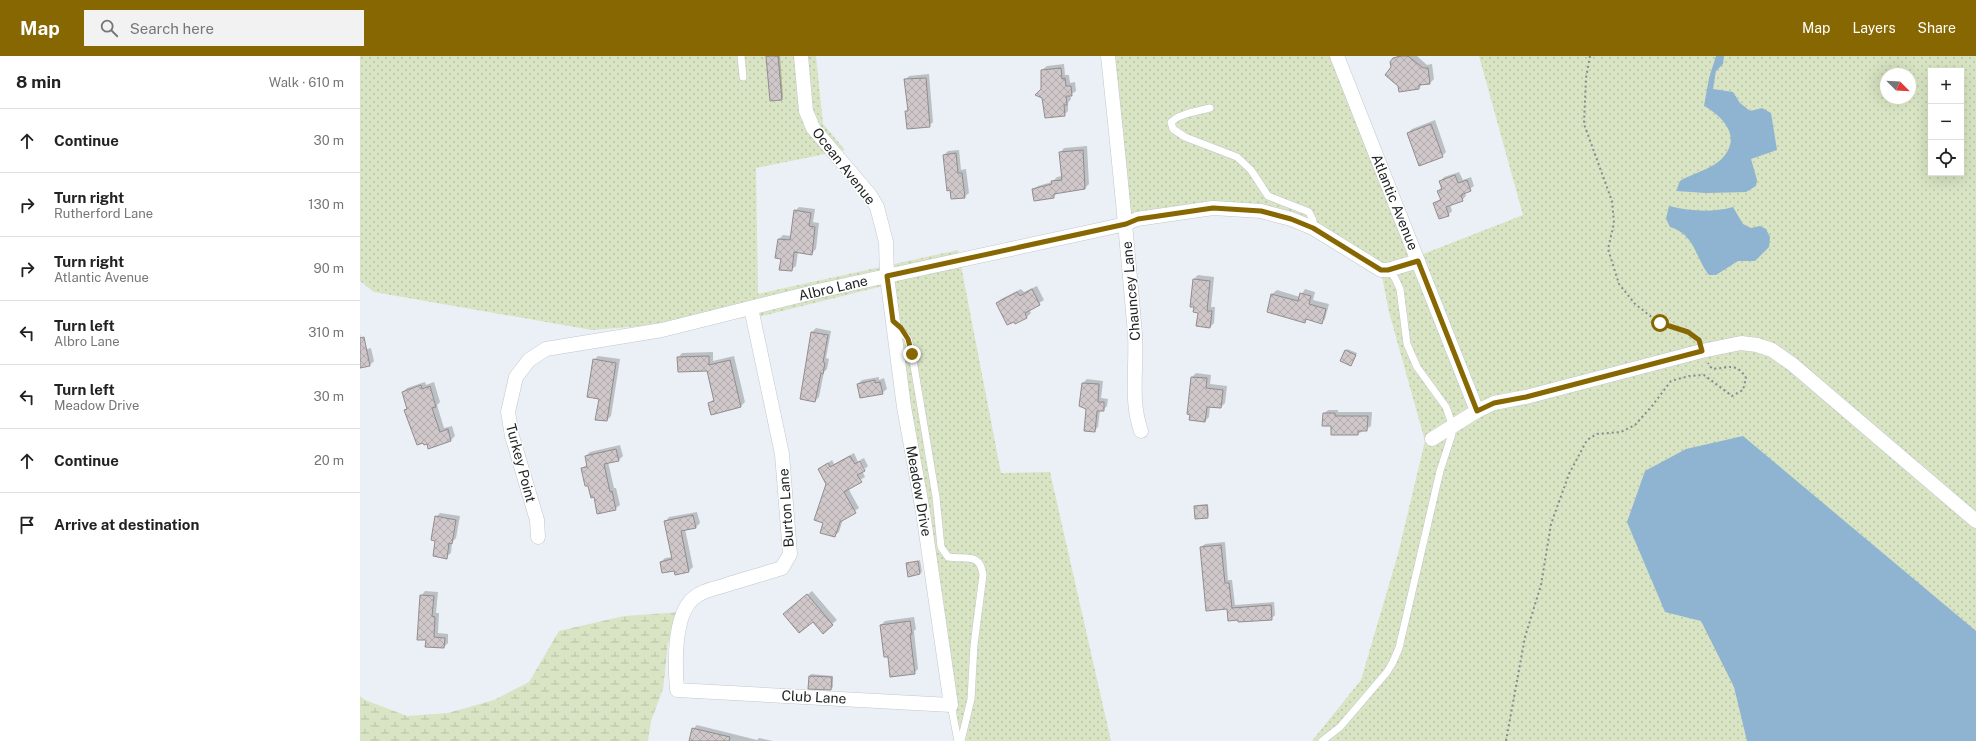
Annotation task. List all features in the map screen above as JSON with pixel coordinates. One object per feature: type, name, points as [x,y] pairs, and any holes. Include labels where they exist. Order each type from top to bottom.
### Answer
[{"type":"street","name":"Ocean Avenue","points":[[801,56],[806,110],[813,128],[857,180],[877,207],[886,242],[887,276]]},
{"type":"street","name":"Chauncey Lane","points":[[1108,56],[1126,224],[1136,348],[1136,411],[1141,431]]},
{"type":"street","name":"Atlantic Avenue","points":[[1337,56],[1477,411]]},
{"type":"street","name":"Albro Lane","points":[[636,334],[662,330],[818,291],[1126,224],[1138,219],[1213,208],[1261,211],[1291,219],[1313,228],[1378,269],[1388,270]]},
{"type":"street","points":[[1388,270],[1418,261]]},
{"type":"street","name":"Meadow Drive","points":[[887,276],[904,407],[923,512],[951,705]]},
{"type":"street","name":"Burton Lane","points":[[677,690],[675,672],[677,642],[683,613],[694,598],[709,589],[782,568],[790,554],[782,454],[751,308]]},
{"type":"street","name":"Turkey Point","points":[[538,538],[537,520],[512,436],[508,412],[516,377],[529,360],[546,349],[636,334]]},
{"type":"street","points":[[1432,439],[1477,411],[1494,403],[1526,397],[1702,351],[1741,344],[1764,347],[1772,350],[1792,364],[1976,521]]},
{"type":"street","name":"Club Lane","points":[[677,690],[951,705]]},
{"type":"lane","points":[[741,56],[743,77]]},
{"type":"lane","points":[[1210,108],[1178,117],[1171,122],[1173,129],[1185,137],[1241,159],[1251,170],[1268,196],[1309,212],[1313,220],[1313,228]]},
{"type":"lane","points":[[1322,741],[1340,727],[1393,662],[1399,648],[1440,471],[1450,443],[1451,427],[1446,407],[1417,367],[1407,344],[1400,289],[1395,278],[1388,270]]},
{"type":"lane","points":[[893,321],[901,328],[908,339],[912,354],[936,497],[941,547],[948,557],[973,559],[982,565],[983,575],[974,645],[971,699],[959,741]]},
{"type":"lane","points":[[951,705],[959,741]]},
{"type":"path","points":[[1506,741],[1525,637],[1541,585],[1551,524],[1568,474],[1587,440],[1597,434],[1621,432],[1635,425],[1671,381],[1690,376],[1704,375],[1732,396],[1743,390],[1746,378],[1741,370],[1735,367],[1712,369],[1702,351],[1699,340],[1688,332],[1660,323],[1635,304],[1618,284],[1608,249],[1614,223],[1612,201],[1584,124],[1586,78],[1590,56]]},
{"type":"green space","points":[[360,56],[816,56],[823,124],[845,150],[756,168],[758,294],[958,250],[1001,473],[1050,472],[1111,741],[956,741],[957,712],[891,284],[762,316],[592,330],[374,292],[360,281]]},
{"type":"green space","points":[[1111,56],[1333,56],[1413,258],[1523,215],[1479,56],[1976,56],[1976,741],[1312,741],[1361,680],[1398,554],[1425,441],[1389,312],[1382,276],[1264,206],[1128,219]]},
{"type":"green space","points":[[682,612],[668,643],[663,689],[651,721],[648,741],[360,741],[360,696],[365,700],[407,716],[448,713],[494,700],[529,682],[559,631],[624,616]]},
{"type":"water","points":[[1716,56],[1724,56],[1723,64],[1716,71],[1713,89],[1733,92],[1740,103],[1750,111],[1762,108],[1771,113],[1777,150],[1751,159],[1757,180],[1756,186],[1746,192],[1706,193],[1676,191],[1680,181],[1721,160],[1729,148],[1731,140],[1727,126],[1717,115],[1704,106],[1709,78]]},
{"type":"water","points":[[1669,206],[1701,211],[1733,207],[1743,224],[1751,228],[1760,226],[1766,229],[1770,237],[1769,247],[1755,261],[1738,261],[1716,275],[1709,275],[1690,241],[1685,235],[1670,227],[1666,219]]},
{"type":"water","points":[[1743,436],[1976,631],[1976,741],[1747,741],[1734,687],[1701,621],[1665,612],[1627,522],[1645,471],[1686,449]]},
{"type":"building","points":[[766,56],[778,56],[782,100],[770,101]]},
{"type":"building","points":[[1408,56],[1423,68],[1428,68],[1430,84],[1419,85],[1419,89],[1399,92],[1398,86],[1385,75],[1391,67],[1390,62],[1393,58]]},
{"type":"building","points":[[1061,68],[1062,79],[1065,78],[1066,86],[1071,86],[1072,96],[1066,96],[1067,105],[1064,105],[1065,116],[1045,118],[1042,98],[1035,95],[1041,89],[1041,70]]},
{"type":"building","points":[[926,78],[930,127],[907,129],[905,111],[908,111],[904,79]]},
{"type":"building","points":[[1431,124],[1443,157],[1419,166],[1407,133]]},
{"type":"building","points":[[1083,150],[1085,189],[1054,194],[1054,198],[1034,201],[1032,189],[1052,184],[1051,181],[1062,180],[1059,152]]},
{"type":"building","points":[[956,153],[958,173],[962,173],[965,198],[951,199],[950,190],[947,191],[943,155]]},
{"type":"building","points":[[1455,175],[1458,183],[1467,180],[1471,191],[1461,195],[1463,201],[1446,207],[1449,216],[1439,219],[1433,203],[1441,200],[1437,191],[1442,189],[1439,181]]},
{"type":"building","points":[[794,210],[811,213],[809,226],[815,227],[812,255],[794,252],[792,271],[779,270],[781,259],[775,258],[778,239],[790,240]]},
{"type":"building","points":[[1193,279],[1210,281],[1207,311],[1212,311],[1210,328],[1196,326],[1198,313],[1193,312],[1194,307],[1190,307]]},
{"type":"building","points":[[1032,289],[1040,305],[1025,313],[1027,318],[1015,324],[1014,322],[1007,325],[996,303],[1017,292],[1020,296]]},
{"type":"building","points":[[1300,293],[1311,296],[1309,304],[1326,309],[1322,324],[1306,319],[1305,323],[1267,312],[1271,294],[1298,301]]},
{"type":"building","points":[[811,332],[828,335],[823,362],[825,363],[823,374],[821,373],[815,402],[800,399]]},
{"type":"building","points":[[364,337],[370,366],[360,368],[360,338]]},
{"type":"building","points":[[1345,350],[1356,355],[1351,366],[1340,361]]},
{"type":"building","points":[[709,356],[709,365],[730,360],[741,407],[711,415],[708,403],[714,401],[707,371],[678,372],[677,357]]},
{"type":"building","points":[[593,359],[616,363],[607,421],[595,420],[599,399],[587,397]]},
{"type":"building","points":[[1191,377],[1207,378],[1206,388],[1223,390],[1221,408],[1207,407],[1205,422],[1189,420],[1190,415],[1187,414]]},
{"type":"building","points":[[875,380],[875,383],[880,382],[883,394],[860,398],[857,384]]},
{"type":"building","points":[[1082,383],[1099,384],[1098,402],[1104,402],[1104,411],[1097,411],[1095,432],[1084,431],[1086,409],[1079,406]]},
{"type":"building","points":[[421,385],[422,389],[430,386],[436,407],[432,408],[440,432],[448,429],[451,441],[428,449],[427,444],[424,445],[423,443],[417,445],[404,410],[407,409],[402,392]]},
{"type":"building","points":[[1323,413],[1335,413],[1335,416],[1368,416],[1367,431],[1358,431],[1358,435],[1331,435],[1331,426],[1322,426]]},
{"type":"building","points":[[616,449],[619,461],[604,464],[610,492],[612,491],[616,510],[597,514],[594,497],[591,498],[588,486],[585,486],[581,468],[587,467],[585,456]]},
{"type":"building","points":[[850,456],[855,464],[860,461],[865,471],[857,475],[862,482],[844,492],[856,513],[840,522],[835,537],[820,533],[823,523],[814,520],[826,484],[818,469],[828,463],[830,467]]},
{"type":"building","points":[[1207,505],[1208,518],[1195,519],[1194,506]]},
{"type":"building","points":[[693,515],[696,528],[681,531],[689,572],[675,575],[674,571],[662,573],[660,562],[672,559],[664,521]]},
{"type":"building","points":[[435,516],[456,520],[452,544],[449,543],[447,559],[433,556],[435,541],[431,540]]},
{"type":"building","points":[[1221,545],[1225,583],[1229,583],[1232,608],[1271,605],[1272,620],[1238,622],[1238,620],[1228,621],[1227,609],[1206,611],[1200,547]]},
{"type":"building","points":[[918,561],[920,574],[908,577],[906,563]]},
{"type":"building","points":[[807,594],[833,625],[823,634],[813,622],[799,633],[783,614]]},
{"type":"building","points":[[420,595],[434,596],[432,616],[435,617],[434,637],[445,638],[444,648],[425,647],[426,640],[417,640]]},
{"type":"building","points":[[910,621],[912,634],[910,634],[915,674],[890,677],[888,657],[884,657],[880,625]]},
{"type":"building","points":[[809,676],[832,677],[831,690],[808,689]]},
{"type":"building","points":[[692,728],[730,737],[729,741],[689,741]]},
{"type":"route","points":[[912,354],[908,339],[901,328],[893,321],[887,276],[1126,224],[1138,219],[1213,208],[1261,211],[1291,219],[1313,228],[1381,270],[1388,270],[1418,261],[1477,411],[1494,403],[1526,397],[1702,351],[1699,340],[1688,332],[1660,323]]}]
